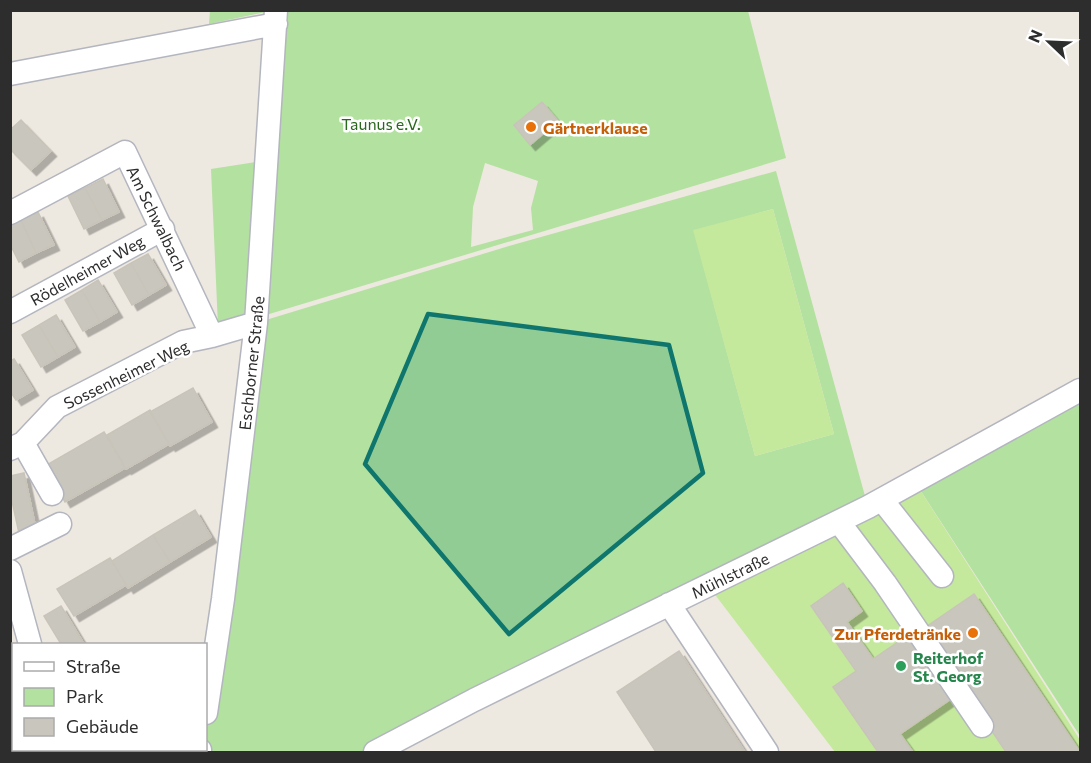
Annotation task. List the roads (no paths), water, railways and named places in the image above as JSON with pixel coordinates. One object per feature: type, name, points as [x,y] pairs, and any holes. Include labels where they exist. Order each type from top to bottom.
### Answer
[{"type":"street","points":[[10,74],[276,17]]},
{"type":"street","name":"Eschborner Straße","points":[[207,706],[231,541],[256,323],[276,17]]},
{"type":"street","name":"Am Schwalbach","points":[[10,213],[125,152],[212,336]]},
{"type":"street","name":"Rödelheimer Weg","points":[[10,312],[163,229]]},
{"type":"street","name":"Sossenheimer Weg","points":[[17,446],[57,407],[183,342],[256,323]]},
{"type":"street","name":"Mühlstraße","points":[[375,753],[474,700],[882,500],[1080,390]]},
{"type":"street","points":[[17,446],[52,494]]},
{"type":"street","points":[[882,500],[942,576]]},
{"type":"street","points":[[839,522],[885,583],[982,726]]},
{"type":"street","points":[[10,549],[60,524]]},
{"type":"street","points":[[10,571],[29,643]]},
{"type":"street","points":[[669,604],[767,753]]},
{"type":"place","name":"Gärtnerklause","points":[[531,127]]},
{"type":"place","name":"Zur Pferdetränke","points":[[973,633]]},
{"type":"place","name":"Reiterhof St. Georg","points":[[901,666]]},
{"type":"park label","name":"Taunus e.V.","points":[[381,123]]}]
